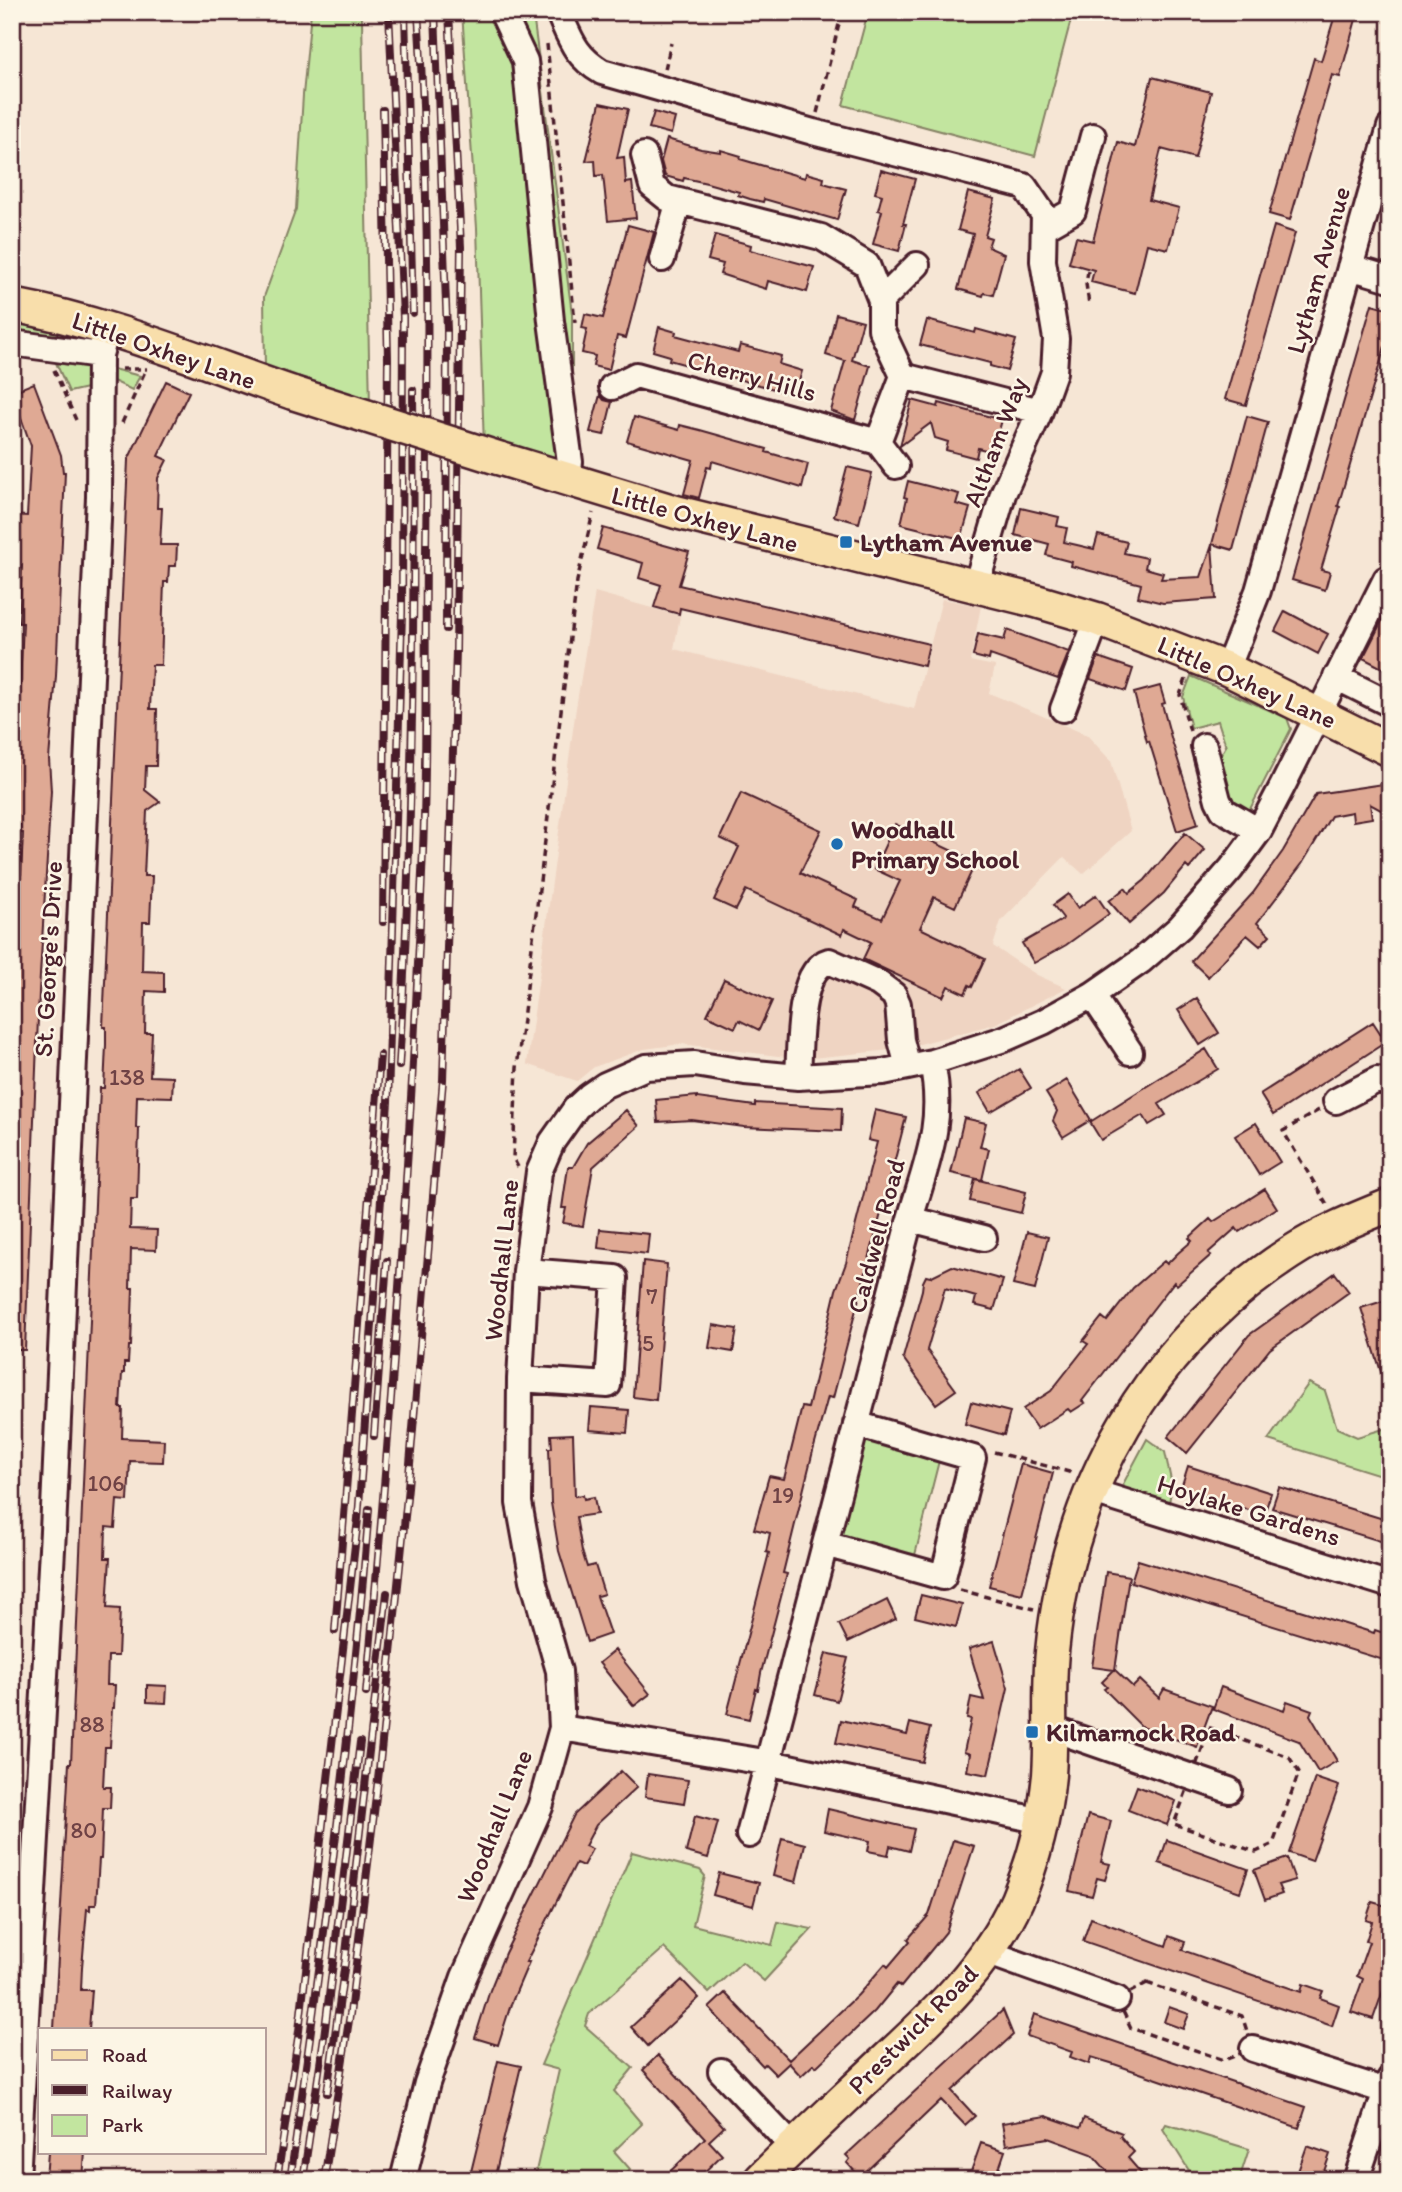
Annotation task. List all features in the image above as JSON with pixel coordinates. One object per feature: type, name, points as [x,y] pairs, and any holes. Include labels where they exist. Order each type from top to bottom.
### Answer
[{"type":"main road","name":"Little Oxhey Lane","points":[[12,305],[64,315],[104,342],[293,393],[599,490],[754,533],[1036,601],[1097,619],[1227,669],[1390,750]]},
{"type":"main road","name":"Prestwick Road","points":[[760,2180],[933,2016],[961,1986],[986,1952],[1016,1901],[1031,1862],[1042,1821],[1049,1775],[1052,1656],[1056,1615],[1065,1569],[1090,1491],[1123,1424],[1167,1362],[1190,1336],[1247,1284],[1290,1253],[1339,1225],[1390,1205]]},
{"type":"street","points":[[502,12],[525,61],[551,321],[570,462],[567,480]]},
{"type":"street","points":[[561,18],[576,51],[602,72],[813,132],[1024,186],[1042,217],[1073,211],[1093,136]]},
{"type":"street","name":"Lytham Avenue","points":[[1227,669],[1258,591],[1390,127]]},
{"type":"street","points":[[644,155],[652,186],[673,200],[821,237],[867,265],[881,301],[881,329],[903,376],[877,442],[896,466]]},
{"type":"street","points":[[663,259],[673,200]]},
{"type":"street","name":"Altham Way","points":[[976,586],[1003,494],[1040,411],[1054,372],[1056,339],[1043,261],[1042,217]]},
{"type":"street","points":[[881,301],[917,265]]},
{"type":"street","points":[[1350,267],[1390,279]]},
{"type":"street","name":"Little Oxhey Lane","points":[[12,343],[104,342]]},
{"type":"street","name":"St. George's Drive","points":[[17,2180],[23,1901],[53,1531],[104,342]]},
{"type":"street","name":"Cherry Hills","points":[[612,387],[636,375],[877,442]]},
{"type":"street","points":[[903,376],[1040,411]]},
{"type":"street","name":"Woodhall Lane","points":[[403,2180],[427,2083],[460,1988],[540,1807],[562,1728],[559,1671],[533,1580],[519,1503],[520,1379],[526,1271],[539,1172],[562,1125],[589,1096],[604,1085],[646,1067],[695,1064],[798,1077],[852,1075],[908,1067],[1004,1039],[1043,1022],[1092,995],[1141,961],[1180,927],[1231,869],[1259,831],[1387,579],[1390,581]]},
{"type":"street","points":[[1063,709],[1097,619]]},
{"type":"street","points":[[1336,677],[1390,704]]},
{"type":"street","points":[[1204,746],[1223,810],[1259,831]]},
{"type":"street","points":[[798,1077],[806,989],[817,967],[829,961],[878,983],[894,995],[898,1004],[901,1040],[908,1067]]},
{"type":"street","points":[[1092,995],[1130,1052]]},
{"type":"street","name":"Caldwell Road","points":[[749,1835],[937,1122],[937,1086],[932,1062]]},
{"type":"street","points":[[1336,1101],[1377,1080],[1390,1082]]},
{"type":"street","points":[[910,1219],[984,1238]]},
{"type":"street","points":[[520,1379],[608,1385],[615,1278],[526,1271]]},
{"type":"street","points":[[825,1544],[943,1577],[973,1458],[856,1424]]},
{"type":"street","name":"Hoylake Gardens","points":[[1090,1491],[1390,1585]]},
{"type":"street","points":[[562,1728],[664,1743],[770,1763],[1042,1821]]},
{"type":"street","points":[[1051,1728],[1229,1790]]},
{"type":"street","points":[[986,1952],[1117,1999]]},
{"type":"street","points":[[1253,2049],[1388,2085],[1356,2180]]},
{"type":"street","points":[[722,2071],[793,2147]]},
{"type":"path","points":[[813,132],[842,12]]},
{"type":"path","points":[[1088,271],[1089,304]]},
{"type":"path","points":[[535,1198],[513,1158],[517,1068],[577,581],[599,490]]},
{"type":"path","points":[[1189,670],[1180,695],[1189,730],[1204,746]]},
{"type":"path","points":[[1336,1101],[1283,1131],[1339,1225]]},
{"type":"path","points":[[1380,1235],[1390,1264]]},
{"type":"path","points":[[973,1458],[984,1449],[1069,1472],[1090,1491]]},
{"type":"path","points":[[943,1577],[950,1588],[1056,1615]]},
{"type":"path","points":[[1147,1983],[1242,2016],[1253,2049],[1224,2060],[1131,2028],[1117,1999],[1147,1983]]},
{"type":"shaded area","name":"Woodhall Primary School","points":[[595,592],[680,616],[674,649],[914,709],[942,599],[981,606],[970,661],[995,666],[989,693],[1087,735],[1111,761],[1131,831],[1083,874],[1064,857],[1001,921],[993,946],[1037,975],[1066,988],[995,1024],[901,1049],[802,1059],[682,1044],[644,1049],[594,1067],[577,1081],[527,1064],[576,708]]},
{"type":"green space","points":[[311,12],[358,12],[362,19],[370,406],[265,370],[264,297],[296,209]]},
{"type":"green space","points":[[462,12],[529,12],[534,22],[572,314],[572,459],[484,448],[477,228]]},
{"type":"green space","points":[[868,12],[1073,12],[1035,156],[843,105]]},
{"type":"green space","points":[[12,318],[75,335],[73,339],[12,334]]},
{"type":"green space","points":[[56,363],[86,367],[87,388],[69,392]]},
{"type":"green space","points":[[113,369],[140,376],[132,390],[109,379]]},
{"type":"green space","points":[[1191,676],[1287,718],[1291,729],[1247,815],[1230,808],[1218,760],[1226,746],[1218,721],[1191,728],[1183,697]]},
{"type":"green space","points":[[1309,1383],[1325,1391],[1337,1428],[1357,1437],[1390,1427],[1390,1478],[1268,1440]]},
{"type":"green space","points":[[865,1431],[941,1453],[914,1559],[839,1537]]},
{"type":"green space","points":[[1147,1439],[1165,1452],[1172,1485],[1169,1503],[1125,1490],[1123,1484]]},
{"type":"green space","points":[[632,1852],[700,1870],[705,1876],[693,1925],[772,1945],[778,1922],[812,1929],[764,1981],[742,1962],[709,1993],[664,1948],[589,2014],[585,2026],[633,2068],[614,2091],[642,2124],[614,2151],[630,2169],[621,2180],[534,2180],[559,2070],[541,2065]]},
{"type":"green space","points":[[1166,2124],[1249,2149],[1239,2180],[1195,2180],[1163,2129]]},
{"type":"building","points":[[1336,12],[1358,12],[1340,77],[1332,75],[1290,220],[1269,214],[1314,58],[1321,61]]},
{"type":"building","points":[[1152,77],[1211,92],[1195,158],[1161,149],[1149,200],[1179,208],[1168,249],[1147,244],[1135,293],[1091,282],[1094,270],[1069,263],[1076,237],[1093,241],[1118,142],[1135,147]]},
{"type":"building","points":[[600,103],[628,109],[617,158],[624,157],[626,183],[632,182],[636,218],[608,221],[603,175],[596,176],[595,160],[586,161]]},
{"type":"building","points":[[654,112],[675,118],[671,134],[649,128]]},
{"type":"building","points":[[667,139],[701,149],[721,150],[741,156],[740,159],[805,178],[806,173],[824,178],[823,183],[846,189],[837,220],[764,199],[763,202],[750,199],[738,195],[739,192],[707,183],[665,176],[661,161]]},
{"type":"building","points":[[881,170],[915,179],[899,251],[873,244],[882,211],[878,210],[882,195],[875,193]]},
{"type":"building","points":[[968,192],[995,199],[985,236],[991,238],[988,247],[1004,254],[993,295],[984,293],[983,296],[958,289],[973,234],[958,230]]},
{"type":"building","points":[[628,225],[654,232],[626,338],[617,336],[609,370],[593,366],[595,356],[582,353],[587,329],[582,328],[585,314],[603,318]]},
{"type":"building","points":[[1274,226],[1295,233],[1246,405],[1225,399]]},
{"type":"building","points":[[715,235],[751,245],[750,250],[814,267],[807,292],[768,281],[766,289],[720,274],[723,264],[708,260]]},
{"type":"building","points":[[1372,304],[1390,309],[1390,344],[1386,343],[1321,570],[1330,572],[1325,590],[1292,580]]},
{"type":"building","points":[[836,314],[863,321],[852,360],[870,366],[855,420],[831,411],[845,361],[826,355]]},
{"type":"building","points":[[927,320],[975,333],[976,329],[1016,340],[1007,371],[990,366],[990,363],[920,345]]},
{"type":"building","points":[[659,327],[676,332],[675,335],[738,352],[740,345],[781,356],[779,364],[802,371],[797,388],[790,386],[788,393],[669,360],[670,356],[653,351]]},
{"type":"building","points":[[166,381],[189,392],[158,456],[167,460],[158,478],[157,508],[162,508],[160,545],[177,545],[176,566],[169,566],[168,582],[164,582],[161,665],[152,665],[150,709],[157,709],[156,766],[146,766],[145,790],[160,802],[147,811],[144,876],[152,876],[150,922],[143,922],[142,971],[164,972],[164,992],[146,991],[145,1033],[152,1033],[150,1076],[173,1077],[172,1097],[137,1096],[137,1199],[131,1199],[130,1229],[157,1230],[156,1250],[131,1249],[131,1346],[128,1363],[124,1363],[122,1373],[120,1408],[123,1408],[122,1438],[164,1440],[163,1462],[130,1461],[128,1501],[117,1500],[115,1528],[106,1527],[105,1558],[110,1558],[107,1608],[120,1609],[118,1656],[108,1656],[107,1685],[115,1685],[110,1747],[105,1747],[103,1787],[111,1787],[110,1808],[103,1808],[96,1905],[90,1905],[90,1910],[87,1909],[82,1967],[81,1990],[92,1990],[89,2028],[54,2028],[71,1763],[100,1088],[104,1088],[106,1027],[103,1027],[128,460]]},
{"type":"building","points":[[34,383],[65,472],[56,676],[49,759],[51,791],[39,992],[25,1350],[12,1350],[12,920],[15,874],[21,874],[23,833],[19,833],[20,825],[13,825],[23,623],[19,623],[22,565],[12,565],[12,515],[27,516],[31,446],[12,392]]},
{"type":"building","points":[[600,395],[604,400],[612,402],[604,435],[590,432]]},
{"type":"building","points":[[912,400],[938,407],[939,403],[1002,420],[993,452],[978,448],[976,458],[946,450],[948,442],[935,438],[931,423],[900,446]]},
{"type":"building","points":[[1247,416],[1268,422],[1233,550],[1212,544]]},
{"type":"building","points":[[634,417],[679,430],[680,425],[700,430],[808,464],[802,488],[712,461],[711,468],[707,467],[699,498],[684,494],[693,460],[627,441]]},
{"type":"building","points":[[847,467],[872,473],[859,523],[834,516]]},
{"type":"building","points":[[908,481],[959,494],[956,504],[970,508],[961,539],[901,524]]},
{"type":"building","points":[[1021,508],[1059,517],[1057,526],[1067,528],[1064,542],[1094,549],[1098,535],[1127,542],[1124,553],[1147,558],[1145,568],[1163,573],[1161,579],[1201,577],[1212,545],[1216,599],[1163,603],[1138,597],[1141,584],[1071,566],[1072,562],[1046,555],[1049,544],[1015,535]]},
{"type":"building","points":[[603,528],[689,552],[679,585],[929,644],[924,666],[680,608],[679,614],[654,607],[661,585],[639,578],[643,563],[597,549]]},
{"type":"building","points":[[1390,605],[1390,672],[1363,658]]},
{"type":"building","points":[[1285,611],[1328,634],[1318,654],[1275,631]]},
{"type":"building","points":[[1007,630],[1069,652],[1058,679],[990,655],[989,660],[973,656],[978,634],[1004,640]]},
{"type":"building","points":[[1098,657],[1133,669],[1126,691],[1090,679]]},
{"type":"building","points":[[1160,686],[1172,741],[1198,824],[1177,831],[1149,741],[1147,742],[1134,693]]},
{"type":"building","points":[[1390,783],[1390,815],[1370,804],[1372,818],[1353,821],[1352,812],[1331,816],[1302,864],[1257,923],[1270,935],[1260,946],[1247,935],[1208,977],[1191,961],[1253,893],[1283,851],[1316,794]]},
{"type":"building","points":[[741,793],[821,830],[800,873],[858,900],[855,907],[882,919],[900,881],[874,869],[895,824],[976,862],[955,907],[934,897],[920,928],[985,959],[972,987],[969,985],[965,994],[948,986],[943,997],[863,959],[871,942],[844,929],[842,935],[746,890],[736,910],[714,900],[739,847],[720,838]]},
{"type":"building","points":[[1185,833],[1205,850],[1189,869],[1186,866],[1164,893],[1129,924],[1109,901],[1125,888],[1129,893],[1145,880]]},
{"type":"building","points":[[1068,894],[1078,908],[1096,895],[1109,914],[1066,945],[1034,963],[1022,943],[1062,920],[1053,905]]},
{"type":"building","points":[[724,979],[772,1001],[759,1030],[739,1020],[735,1028],[707,1015]]},
{"type":"building","points":[[1197,998],[1219,1033],[1200,1045],[1178,1010]]},
{"type":"building","points":[[1373,1022],[1386,1042],[1273,1115],[1260,1094]]},
{"type":"building","points":[[1206,1049],[1218,1069],[1159,1104],[1166,1115],[1149,1125],[1143,1115],[1101,1140],[1090,1122]]},
{"type":"building","points":[[1019,1069],[1031,1088],[990,1112],[979,1093]]},
{"type":"building","points":[[1067,1080],[1091,1120],[1063,1137],[1053,1121],[1057,1111],[1046,1093]]},
{"type":"building","points":[[697,1096],[755,1106],[755,1103],[842,1108],[841,1131],[744,1127],[692,1120],[658,1122],[656,1100]]},
{"type":"building","points":[[626,1110],[639,1126],[593,1167],[583,1226],[563,1223],[566,1208],[562,1208],[568,1167],[573,1167],[587,1143]]},
{"type":"building","points":[[875,1110],[906,1117],[833,1398],[828,1397],[813,1451],[783,1573],[787,1574],[749,1719],[727,1714],[769,1553],[766,1552],[770,1533],[754,1529],[769,1476],[784,1479],[802,1407],[808,1408],[836,1290],[846,1263],[877,1142],[868,1140]]},
{"type":"building","points":[[964,1118],[986,1123],[980,1147],[989,1149],[982,1180],[951,1173]]},
{"type":"building","points":[[1256,1123],[1280,1162],[1259,1175],[1235,1136]]},
{"type":"building","points":[[975,1179],[1026,1192],[1021,1213],[970,1201]]},
{"type":"building","points":[[1265,1189],[1277,1208],[1239,1232],[1236,1228],[1177,1285],[1174,1282],[1082,1401],[1085,1403],[1071,1412],[1068,1409],[1037,1429],[1023,1409],[1051,1391],[1088,1344],[1083,1341],[1102,1317],[1107,1321],[1133,1288],[1164,1261],[1167,1264],[1192,1241],[1189,1238],[1210,1219],[1213,1222]]},
{"type":"building","points":[[600,1229],[649,1234],[647,1254],[598,1248]]},
{"type":"building","points":[[1027,1232],[1048,1237],[1035,1290],[1013,1285]]},
{"type":"building","points":[[643,1261],[667,1264],[656,1400],[633,1397]]},
{"type":"building","points":[[952,1266],[1003,1280],[994,1310],[974,1305],[976,1297],[945,1288],[927,1350],[956,1390],[936,1404],[903,1358],[926,1276],[930,1277]]},
{"type":"building","points":[[1335,1273],[1349,1292],[1270,1349],[1187,1453],[1168,1437],[1249,1335]]},
{"type":"building","points":[[1383,1301],[1390,1321],[1390,1390],[1387,1391],[1361,1308]]},
{"type":"building","points":[[713,1325],[737,1329],[733,1352],[709,1348]]},
{"type":"building","points":[[971,1402],[1010,1412],[1004,1435],[965,1424]]},
{"type":"building","points":[[591,1407],[629,1410],[627,1433],[589,1430]]},
{"type":"building","points":[[573,1434],[575,1496],[583,1495],[584,1499],[594,1497],[597,1514],[576,1517],[582,1551],[587,1567],[595,1565],[604,1594],[597,1596],[610,1634],[587,1642],[559,1551],[551,1503],[551,1435]]},
{"type":"building","points":[[1021,1464],[1053,1473],[1022,1594],[989,1586]]},
{"type":"building","points":[[1188,1466],[1271,1493],[1264,1515],[1181,1488]]},
{"type":"building","points":[[1279,1487],[1390,1521],[1390,1544],[1272,1508]]},
{"type":"building","points":[[1138,1560],[1374,1633],[1375,1630],[1390,1635],[1390,1662],[1131,1582]]},
{"type":"building","points":[[1106,1572],[1129,1576],[1115,1670],[1133,1687],[1140,1680],[1159,1698],[1164,1689],[1212,1706],[1197,1747],[1142,1727],[1104,1689],[1107,1687],[1102,1682],[1114,1670],[1092,1667]]},
{"type":"building","points":[[921,1595],[962,1605],[956,1627],[915,1617]]},
{"type":"building","points":[[887,1600],[896,1619],[848,1642],[839,1624]]},
{"type":"building","points":[[994,1641],[1008,1688],[988,1775],[967,1771],[970,1754],[964,1752],[971,1719],[967,1718],[971,1697],[984,1700],[969,1649]]},
{"type":"building","points":[[615,1650],[650,1694],[634,1706],[599,1663]]},
{"type":"building","points":[[826,1653],[848,1658],[837,1701],[815,1695]]},
{"type":"building","points":[[147,1685],[167,1686],[166,1703],[147,1702]]},
{"type":"building","points":[[1221,1687],[1284,1710],[1287,1701],[1312,1710],[1310,1715],[1337,1761],[1318,1772],[1299,1741],[1213,1709]]},
{"type":"building","points":[[841,1720],[907,1735],[910,1723],[930,1728],[922,1762],[836,1743]]},
{"type":"building","points":[[621,1771],[637,1787],[596,1825],[585,1846],[592,1849],[583,1866],[576,1863],[526,1962],[529,1962],[511,2004],[498,2045],[475,2038],[505,1953],[574,1815]]},
{"type":"building","points":[[648,1774],[688,1780],[684,1803],[645,1797]]},
{"type":"building","points":[[1315,1778],[1339,1786],[1312,1861],[1289,1853]]},
{"type":"building","points":[[1137,1786],[1176,1801],[1167,1825],[1128,1810]]},
{"type":"building","points":[[828,1809],[914,1829],[909,1851],[890,1846],[888,1855],[868,1851],[870,1841],[824,1831]]},
{"type":"building","points":[[1088,1815],[1111,1821],[1101,1862],[1110,1864],[1105,1880],[1097,1878],[1092,1896],[1069,1891]]},
{"type":"building","points":[[695,1816],[718,1822],[708,1858],[686,1852]]},
{"type":"building","points":[[782,1838],[805,1844],[796,1882],[773,1876]]},
{"type":"building","points":[[953,1840],[974,1846],[946,1932],[901,1987],[897,1984],[875,2011],[816,2067],[814,2064],[801,2076],[789,2063],[776,2075],[765,2064],[763,2066],[709,2008],[725,1993],[789,2060],[858,1995],[885,1964],[888,1967],[910,1941],[908,1939],[929,1915]]},
{"type":"building","points":[[1167,1840],[1248,1869],[1240,1892],[1159,1863]]},
{"type":"building","points":[[1287,1858],[1295,1880],[1278,1885],[1282,1894],[1265,1900],[1254,1870]]},
{"type":"building","points":[[719,1873],[759,1883],[753,1906],[713,1895]]},
{"type":"building","points":[[1372,1902],[1390,1907],[1390,1945],[1383,1964],[1390,1966],[1390,1971],[1373,2019],[1351,2012],[1363,1979],[1357,1976],[1369,1942],[1366,1941],[1372,1922],[1366,1920]]},
{"type":"building","points":[[1091,1918],[1166,1946],[1169,1936],[1185,1942],[1182,1950],[1301,1992],[1303,1984],[1323,1991],[1320,1998],[1339,2005],[1332,2026],[1083,1941]]},
{"type":"building","points":[[682,1980],[699,1998],[648,2046],[631,2027]]},
{"type":"building","points":[[1169,2007],[1189,2014],[1183,2029],[1164,2022]]},
{"type":"building","points":[[1003,2010],[1013,2035],[952,2091],[975,2116],[965,2125],[941,2100],[860,2177],[847,2163],[850,2159],[846,2155]]},
{"type":"building","points":[[1034,2014],[1306,2107],[1299,2128],[1111,2063],[1091,2057],[1089,2064],[1070,2057],[1072,2052],[1027,2036]]},
{"type":"building","points":[[658,2055],[724,2127],[709,2141],[722,2155],[696,2180],[661,2180],[705,2138],[643,2070]]},
{"type":"building","points":[[498,2061],[521,2066],[494,2180],[469,2180]]},
{"type":"building","points":[[1046,2116],[1080,2128],[1084,2118],[1122,2133],[1120,2136],[1134,2152],[1128,2158],[1147,2180],[1115,2180],[1092,2154],[1048,2138],[1006,2145],[1002,2123]]},
{"type":"building","points":[[981,2143],[1005,2151],[995,2180],[968,2180]]},
{"type":"building","points":[[1307,2146],[1330,2154],[1321,2180],[1295,2180]]},
{"type":"building","points":[[48,2154],[85,2154],[83,2180],[46,2180]]},
{"type":"railway","points":[[277,2180],[299,2031],[358,1519],[388,1102],[402,613],[403,317],[389,12]]},
{"type":"railway","points":[[405,12],[413,313]]},
{"type":"railway","points":[[366,1693],[400,1272],[424,813],[427,282],[425,147],[418,12]]},
{"type":"railway","points":[[435,12],[447,330],[446,629]]},
{"type":"railway","points":[[324,2180],[350,2014],[379,1771],[408,1487],[443,1080],[456,651],[461,247],[449,12]]},
{"type":"railway","points":[[383,110],[388,359],[383,922]]},
{"type":"railway","points":[[399,1066],[412,728],[413,390]]},
{"type":"railway","points":[[335,1631],[380,1055]]},
{"type":"railway","points":[[374,1436],[387,1261]]},
{"type":"railway","points":[[290,2180],[335,1845],[369,1509]]},
{"type":"railway","points":[[327,2093],[345,1962],[387,1593]]},
{"type":"railway","points":[[303,2180],[324,2037],[360,1742]]},
{"type":"place","name":"Lytham Avenue","points":[[846,542]]},
{"type":"place","name":"Woodhall Primary School","points":[[837,844]]},
{"type":"place","name":"Kilmarnock Road","points":[[1032,1732]]}]
